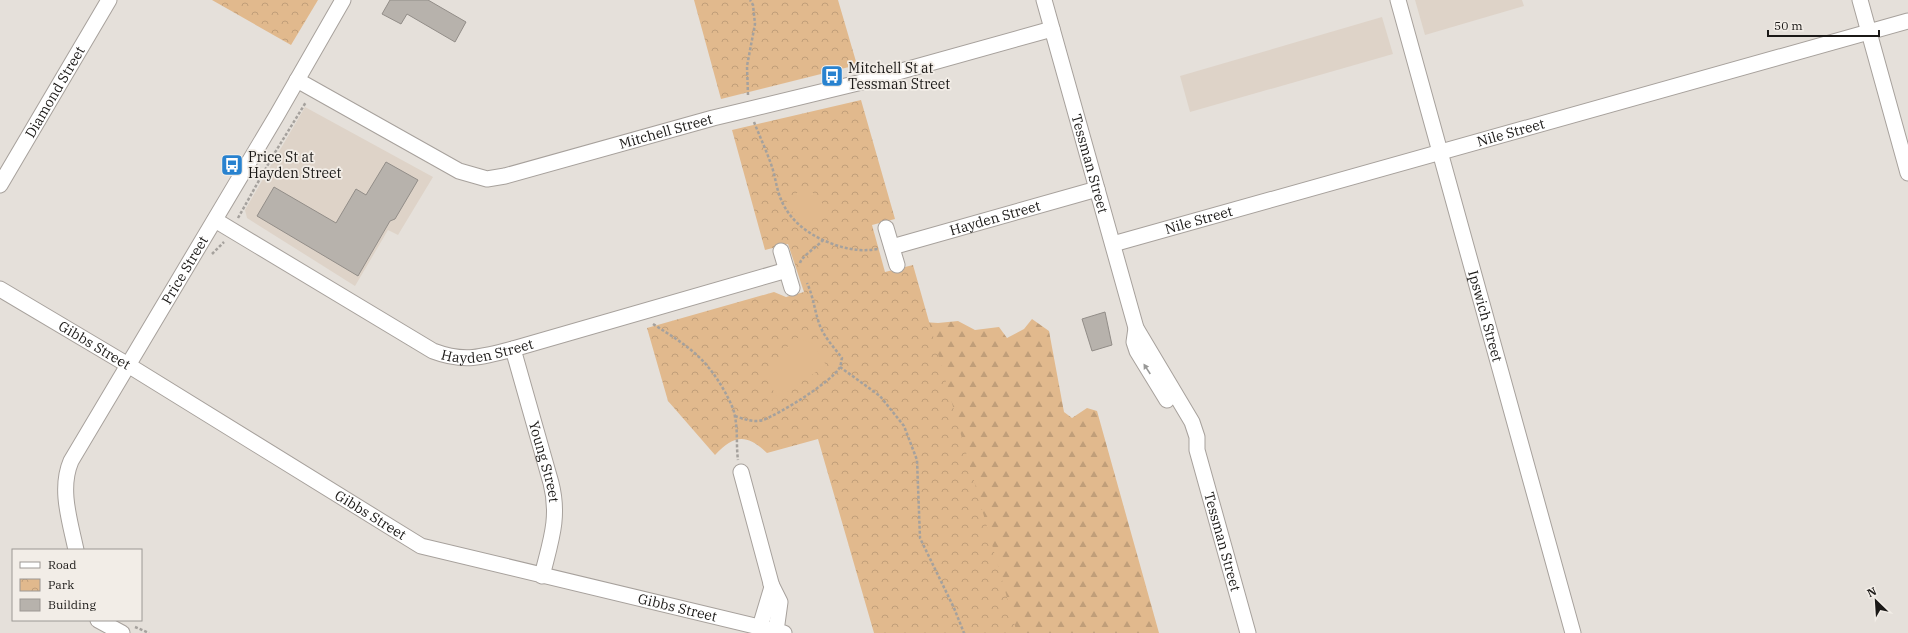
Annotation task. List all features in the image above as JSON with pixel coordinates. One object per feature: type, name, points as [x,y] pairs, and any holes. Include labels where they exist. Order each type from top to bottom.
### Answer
[{"type":"street","name":"Diamond Street","points":[[0,185],[109,0]]},
{"type":"street","name":"Price Street","points":[[76,549],[65,492],[67,470],[73,456],[215,220],[343,0]]},
{"type":"street","name":"Tessman Street","points":[[1044,0],[1136,328],[1192,422],[1197,437],[1197,450],[1248,633]]},
{"type":"street","name":"Ipswich Street","points":[[1398,0],[1573,633]]},
{"type":"street","points":[[1860,0],[1908,173]]},
{"type":"street","name":"Nile Street","points":[[1113,244],[1908,20]]},
{"type":"street","name":"Mitchell Street","points":[[297,80],[459,171],[478,178],[491,178],[505,176],[713,118],[862,82],[1052,29]]},
{"type":"street","name":"Hayden Street","points":[[892,248],[1097,189]]},
{"type":"street","name":"Hayden Street","points":[[215,220],[433,351],[455,358],[467,359],[513,349],[794,270]]},
{"type":"street","points":[[886,228],[897,265]]},
{"type":"street","points":[[781,251],[794,270],[792,288]]},
{"type":"street","name":"Gibbs Street","points":[[0,289],[128,365],[421,546],[780,632]]},
{"type":"street","name":"Young Street","points":[[513,349],[555,499],[554,524],[542,576]]},
{"type":"street","points":[[741,472],[772,590],[760,627]]},
{"type":"street","points":[[771,583],[780,602],[780,632]]},
{"type":"street","points":[[100,621],[122,633]]},
{"type":"path","points":[[749,100],[746,77],[755,24],[753,5],[750,0]]},
{"type":"path","points":[[238,218],[271,158],[306,102]]},
{"type":"path","points":[[752,118],[772,168],[779,194],[786,209],[806,232],[843,248],[864,251],[892,248]]},
{"type":"path","points":[[794,270],[803,257],[812,251],[823,240]]},
{"type":"path","points":[[735,416],[757,421],[776,413],[810,393],[832,376],[840,367],[842,358],[823,333],[818,321],[814,301],[806,281]]},
{"type":"path","points":[[652,323],[696,353],[710,367],[730,403],[735,416],[736,445],[741,472]]},
{"type":"path","points":[[840,367],[880,396],[904,426],[917,460],[920,538],[954,608],[964,633]]},
{"type":"shaded area","points":[[1415,0],[1522,0],[1524,6],[1425,35]]},
{"type":"shaded area","points":[[1382,17],[1393,54],[1190,112],[1180,76]]},
{"type":"shaded area","points":[[305,107],[433,177],[398,235],[388,230],[355,286],[247,218],[245,210]]},
{"type":"green space","points":[[212,0],[318,0],[291,45]]},
{"type":"green space","points":[[694,0],[838,0],[857,65],[721,99]]},
{"type":"green space","points":[[861,100],[895,219],[872,225],[885,272],[913,265],[1017,633],[874,633],[818,439],[767,453],[753,442],[740,439],[728,443],[715,455],[668,401],[647,328],[774,292],[786,297],[804,292],[788,244],[765,250],[732,130]]},
{"type":"green space","points":[[806,185],[829,211],[808,230],[785,203]]},
{"type":"green space","points":[[1032,319],[1049,331],[1064,412],[1072,418],[1087,408],[1097,411],[1159,633],[880,633],[923,322],[938,323],[958,321],[975,330],[999,327],[1007,338],[1024,329]]},
{"type":"green space","points":[[794,337],[812,343],[826,365],[778,398],[766,379]]},
{"type":"building","points":[[390,0],[428,0],[466,22],[455,42],[407,14],[401,24],[382,14]]},
{"type":"building","points":[[386,162],[418,180],[395,219],[390,221],[358,276],[257,216],[274,187],[336,223],[356,189],[366,195]]},
{"type":"building","points":[[1105,312],[1112,345],[1092,351],[1082,319]]},
{"type":"place","name":"Mitchell St at Tessman Street","points":[[832,76]]},
{"type":"place","name":"Price St at Hayden Street","points":[[232,165]]}]
